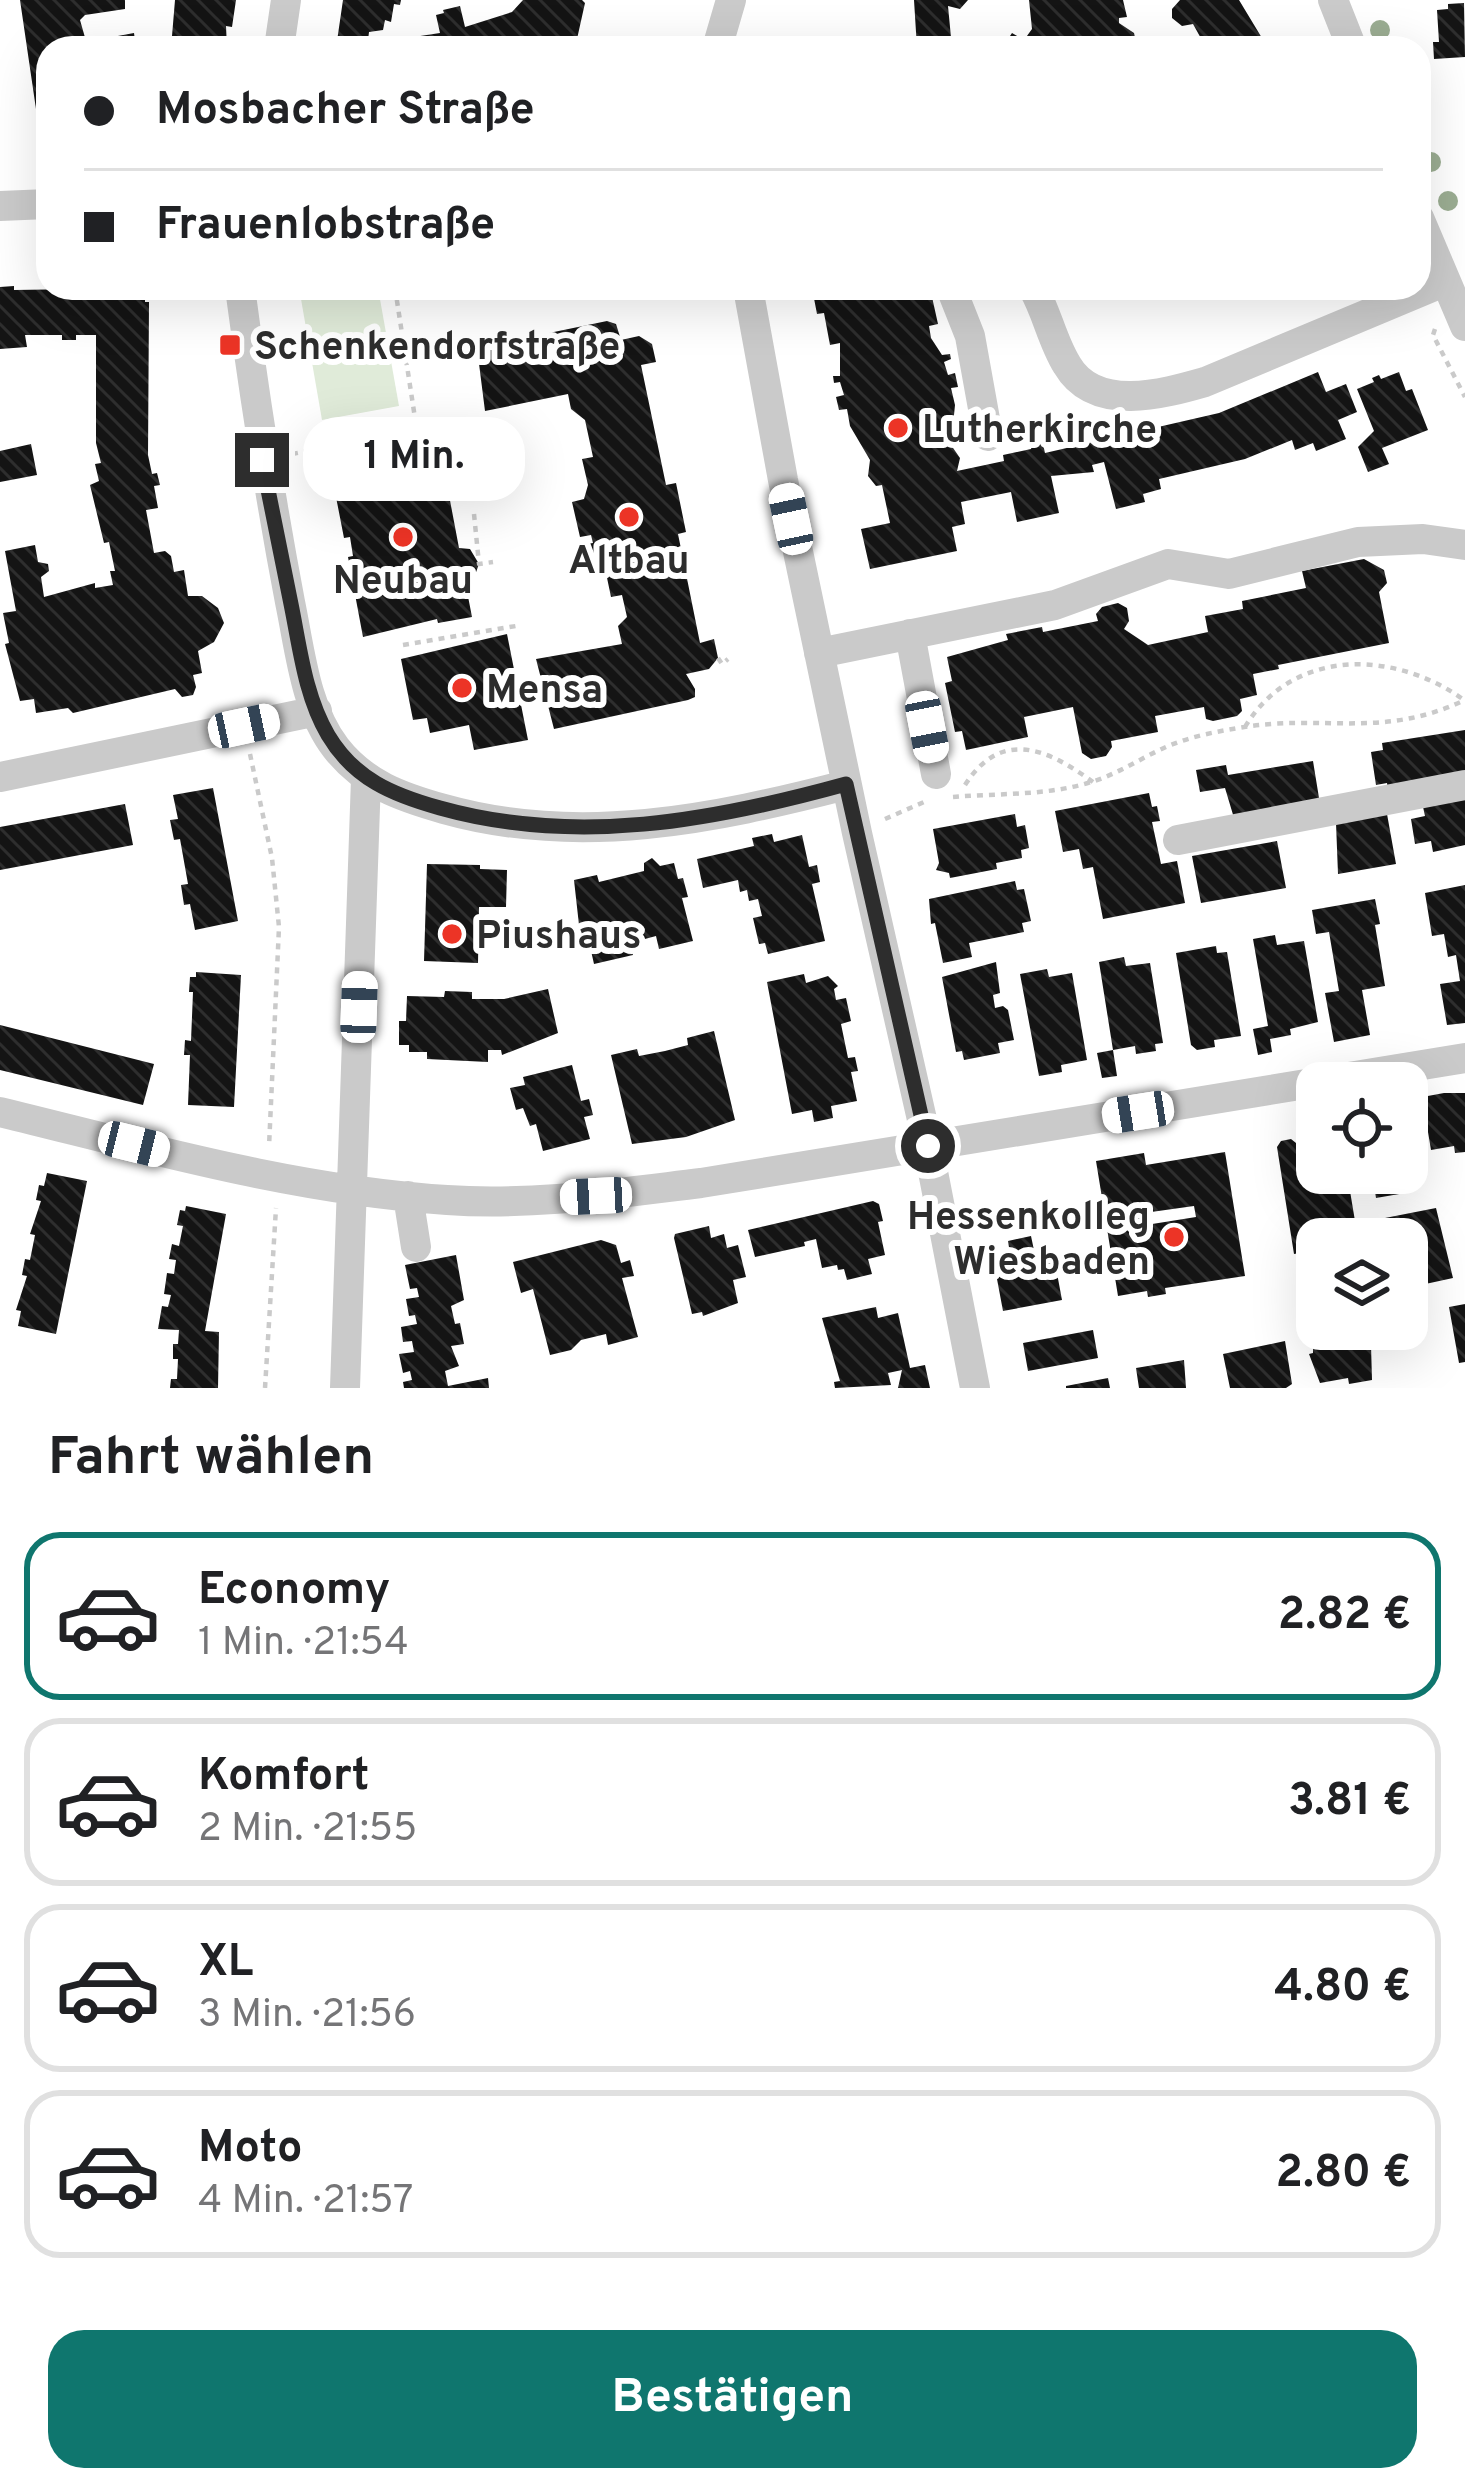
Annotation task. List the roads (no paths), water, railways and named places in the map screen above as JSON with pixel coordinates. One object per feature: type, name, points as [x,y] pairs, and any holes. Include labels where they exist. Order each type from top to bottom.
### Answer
[{"type":"street","points":[[281,36],[286,0]]},
{"type":"street","points":[[720,36],[731,0]]},
{"type":"street","points":[[1333,0],[1347,36]]},
{"type":"street","points":[[0,206],[36,204]]},
{"type":"street","points":[[1431,249],[1463,320]]},
{"type":"street","points":[[1431,287],[1444,282]]},
{"type":"street","points":[[242,300],[262,460],[304,672],[316,711],[337,748],[366,778],[394,794],[461,814],[573,828],[699,819],[846,784]]},
{"type":"street","points":[[750,300],[856,833],[928,1146],[975,1388]]},
{"type":"street","points":[[956,300],[970,336],[988,436]]},
{"type":"street","points":[[1039,300],[1072,373],[1094,389],[1132,396],[1205,382],[1401,300]]},
{"type":"street","points":[[819,653],[1055,605],[1168,564],[1228,574],[1358,542],[1424,539],[1465,545]]},
{"type":"street","points":[[910,634],[935,791]]},
{"type":"street","points":[[0,777],[316,711]]},
{"type":"street","points":[[345,1388],[366,778]]},
{"type":"street","points":[[1178,840],[1465,785]]},
{"type":"street","points":[[0,1112],[272,1178],[408,1196],[499,1202],[596,1196],[1465,1058]]},
{"type":"street","points":[[408,1196],[416,1247]]},
{"type":"place","name":"Schenkendorfstraße","points":[[230,345]]},
{"type":"place","name":"Lutherkirche","points":[[898,428]]},
{"type":"place","name":"Altbau","points":[[629,517]]},
{"type":"place","name":"Neubau","points":[[403,537]]},
{"type":"place","name":"Mensa","points":[[462,688]]},
{"type":"place","name":"Piushaus","points":[[452,934]]},
{"type":"place","name":"Hessenkolleg Wiesbaden","points":[[1174,1237]]}]
